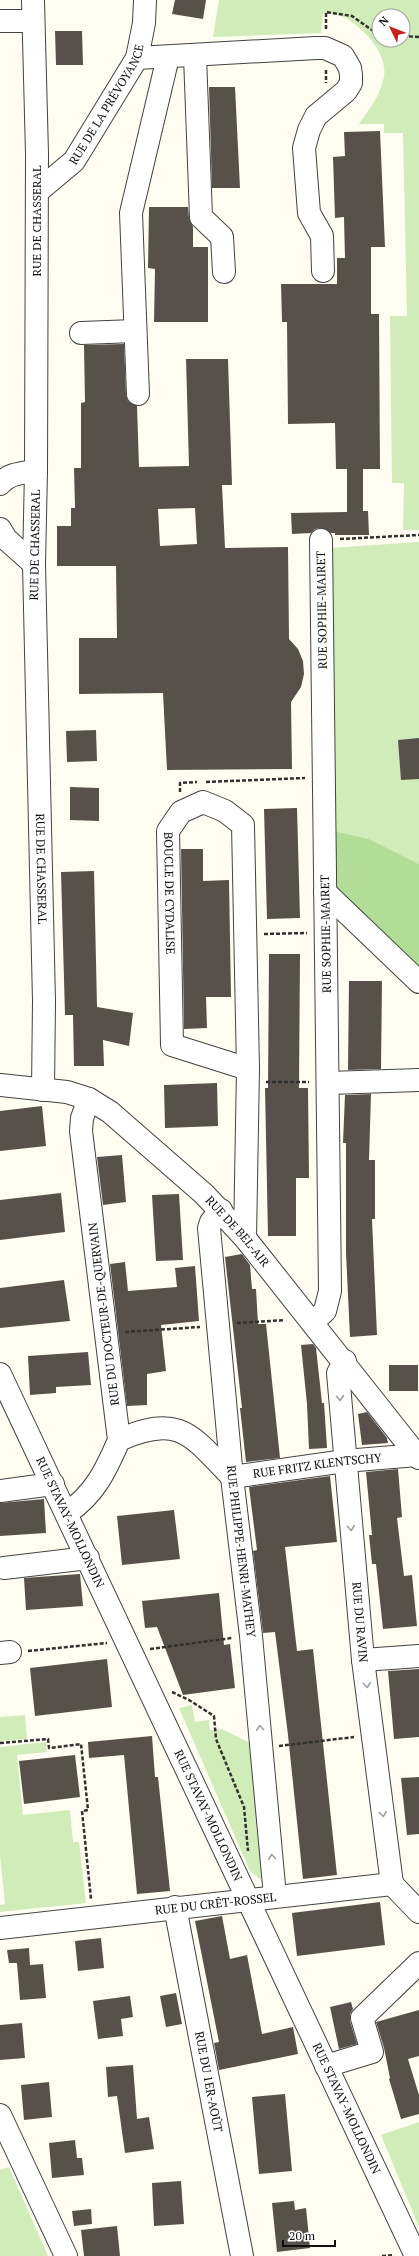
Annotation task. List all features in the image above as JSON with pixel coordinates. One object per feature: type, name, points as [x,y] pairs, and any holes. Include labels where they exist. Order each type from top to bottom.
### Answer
[{"type":"street","name":"RUE DE CHASSERAL","points":[[33,0],[37,192],[36,471],[34,564],[44,1002],[43,1090]]},
{"type":"street","name":"RUE DE LA PRÉVOYANCE","points":[[37,192],[74,161],[137,58],[144,23],[144,0]]},
{"type":"street","points":[[0,21],[33,21]]},
{"type":"street","points":[[137,58],[325,48],[337,53],[347,61],[350,68],[351,83],[346,91],[316,116],[309,130],[304,148],[309,213],[322,236],[323,271]]},
{"type":"street","points":[[195,56],[201,217],[222,237],[224,272]]},
{"type":"street","points":[[138,394],[131,214],[168,57]]},
{"type":"street","points":[[81,333],[135,331]]},
{"type":"street","points":[[0,484],[5,478],[16,474],[36,471]]},
{"type":"street","points":[[0,529],[6,539],[34,564]]},
{"type":"street","name":"RUE SOPHIE-MAIRET","points":[[303,1320],[325,1311],[330,1291],[329,1083],[321,540]]},
{"type":"street","name":"BOUCLE DE CYDALISE","points":[[245,1238],[248,1076],[243,825],[225,811],[202,802],[181,812],[168,830],[172,1045],[248,1076]]},
{"type":"street","points":[[325,892],[419,982]]},
{"type":"street","points":[[329,1083],[419,1080]]},
{"type":"street","name":"RUE DE BEL-AIR","points":[[0,1085],[66,1092],[89,1099],[110,1112],[221,1210],[245,1238],[303,1320],[345,1361],[418,1455]]},
{"type":"street","name":"RUE DU DOCTEUR-DE-QUERVAIN","points":[[89,1099],[82,1118],[81,1131],[119,1440]]},
{"type":"street","name":"RUE PHILIPPE-HENRI-MATHEY","points":[[221,1210],[211,1222],[209,1228],[208,1326],[232,1477],[251,1636],[275,1896]]},
{"type":"street","name":"RUE DU RAVIN","points":[[345,1361],[338,1373],[345,1461],[364,1660],[392,1884]]},
{"type":"street","name":"RUE STAVAY-MOLLONDIN","points":[[0,1374],[9,1414],[53,1484],[416,2256]]},
{"type":"street","points":[[67,1513],[77,1506],[104,1475],[119,1440],[142,1430],[159,1427],[177,1429],[195,1439],[232,1477]]},
{"type":"street","name":"RUE FRITZ KLENTSCHY","points":[[232,1477],[345,1461],[418,1455]]},
{"type":"street","points":[[0,1491],[53,1484]]},
{"type":"street","points":[[4,1568],[88,1558]]},
{"type":"street","points":[[364,1660],[419,1656]]},
{"type":"street","points":[[392,1884],[419,1912]]},
{"type":"street","name":"RUE DU CRÊT-ROSSEL","points":[[0,1928],[175,1907],[392,1884]]},
{"type":"street","name":"RUE DU 1ER-AOÛT","points":[[175,1907],[242,2256]]},
{"type":"street","points":[[326,2066],[372,2052],[362,2018],[419,1962]]},
{"type":"street","points":[[0,2115],[66,2256]]},
{"type":"path","points":[[321,540],[419,535]]},
{"type":"path","points":[[180,782],[324,777]]},
{"type":"path","points":[[245,934],[296,934]]},
{"type":"path","points":[[248,1076],[303,1082]]},
{"type":"path","points":[[106,1333],[303,1320]]},
{"type":"path","points":[[146,1649],[251,1636]]},
{"type":"path","points":[[10,1652],[108,1643]]},
{"type":"path","points":[[170,1691],[189,1700],[214,1716],[216,1739],[244,1807],[247,1828],[248,1858]]},
{"type":"path","points":[[278,1746],[344,1738]]},
{"type":"path","points":[[0,1743],[48,1739],[49,1748],[81,1744],[88,1810],[82,1811],[92,1906]]},
{"type":"green space","points":[[219,0],[419,0],[419,530],[403,530],[404,483],[392,483],[390,316],[407,316],[403,133],[384,133],[384,124],[359,124],[376,98],[383,81],[383,62],[376,48],[411,48],[411,8],[371,8],[371,40],[360,28],[344,17],[323,13],[321,33],[213,37]]},
{"type":"green space","points":[[419,542],[419,864],[369,839],[334,831],[330,548]]},
{"type":"green space","points":[[334,831],[369,839],[419,864],[419,973],[334,893]]},
{"type":"green space","points":[[192,1705],[195,1722],[209,1720],[210,1730],[222,1729],[250,1743],[266,1868],[264,1877],[260,1879],[250,1871],[179,1708]]},
{"type":"green space","points":[[25,1715],[27,1739],[0,1741],[0,1717]]},
{"type":"green space","points":[[46,1742],[47,1752],[17,1755],[23,1815],[70,1810],[73,1842],[79,1842],[86,1903],[0,1912],[0,1905],[5,1904],[0,1854],[0,1747]]},
{"type":"green space","points":[[419,2122],[419,2227],[381,2135]]},
{"type":"green space","points":[[9,2167],[48,2256],[0,2256],[0,2170]]},
{"type":"building","points":[[175,0],[206,0],[203,19],[172,14]]},
{"type":"building","points":[[55,31],[82,31],[83,65],[56,65]]},
{"type":"building","points":[[209,87],[235,87],[240,188],[212,188]]},
{"type":"building","points":[[380,131],[385,247],[371,247],[371,314],[379,314],[380,469],[363,469],[363,511],[368,511],[369,535],[335,535],[335,533],[331,533],[321,528],[315,529],[311,533],[292,534],[291,513],[347,512],[347,469],[336,469],[335,423],[288,424],[287,322],[282,322],[281,284],[337,284],[337,258],[345,258],[344,217],[335,218],[333,157],[345,156],[344,132]]},
{"type":"building","points":[[149,207],[188,207],[189,218],[193,227],[193,247],[208,247],[208,322],[154,322],[155,269],[148,268]]},
{"type":"building","points":[[124,344],[126,395],[128,401],[137,406],[139,467],[189,466],[186,359],[228,359],[232,485],[222,485],[225,548],[288,547],[289,639],[298,649],[303,661],[304,674],[301,687],[291,702],[292,769],[167,770],[163,693],[79,694],[79,638],[117,638],[116,566],[57,566],[57,526],[71,526],[71,508],[75,508],[74,468],[81,468],[81,403],[85,402],[84,345]],"holes":[[[195,508],[197,544],[160,546],[158,509]]]},
{"type":"building","points":[[96,730],[97,761],[67,762],[66,731]]},
{"type":"building","points":[[419,738],[419,779],[401,780],[398,740]]},
{"type":"building","points":[[70,787],[99,788],[99,821],[70,820]]},
{"type":"building","points":[[297,808],[300,918],[267,919],[264,809]]},
{"type":"building","points":[[181,849],[203,849],[203,881],[229,880],[231,997],[206,997],[207,1028],[184,1029]]},
{"type":"building","points":[[94,871],[97,1007],[133,1013],[129,1046],[103,1040],[104,1066],[74,1066],[73,1015],[65,1015],[61,872]]},
{"type":"building","points":[[269,954],[300,954],[299,1088],[308,1088],[309,1178],[296,1178],[296,1236],[268,1236],[265,1088],[268,1088]]},
{"type":"building","points":[[349,981],[382,981],[381,1069],[348,1070]]},
{"type":"building","points":[[217,1083],[218,1126],[165,1128],[164,1085]]},
{"type":"building","points":[[371,1094],[369,1160],[375,1160],[375,1219],[372,1219],[377,1335],[350,1337],[346,1253],[346,1143],[343,1143],[345,1095]]},
{"type":"building","points":[[42,1106],[46,1146],[0,1151],[0,1111]]},
{"type":"building","points":[[122,1155],[126,1202],[103,1205],[97,1157]]},
{"type":"building","points":[[61,1193],[65,1232],[0,1240],[0,1200]]},
{"type":"building","points":[[179,1194],[183,1260],[156,1261],[152,1195]]},
{"type":"building","points":[[242,1254],[250,1265],[252,1289],[256,1289],[258,1324],[266,1324],[280,1458],[246,1462],[240,1408],[242,1408],[225,1257]]},
{"type":"building","points":[[125,1262],[128,1291],[177,1287],[175,1268],[195,1266],[199,1321],[161,1325],[166,1371],[147,1374],[147,1405],[127,1406],[110,1264]]},
{"type":"building","points":[[64,1280],[70,1321],[0,1328],[0,1288]]},
{"type":"building","points":[[313,1344],[316,1348],[322,1403],[324,1403],[327,1448],[309,1449],[307,1404],[301,1345]]},
{"type":"building","points":[[88,1352],[91,1385],[56,1387],[56,1393],[30,1395],[28,1356]]},
{"type":"building","points":[[389,1365],[418,1365],[418,1391],[389,1391]]},
{"type":"building","points":[[367,1412],[387,1438],[388,1443],[362,1445],[358,1414]]},
{"type":"building","points":[[398,1469],[402,1517],[397,1518],[404,1576],[412,1575],[417,1626],[383,1629],[376,1564],[372,1564],[369,1535],[372,1535],[366,1472]]},
{"type":"building","points":[[330,1476],[337,1542],[285,1547],[297,1651],[313,1649],[337,1875],[303,1879],[288,1735],[275,1632],[263,1633],[253,1551],[257,1550],[249,1487]]},
{"type":"building","points":[[44,1499],[46,1533],[0,1536],[0,1503]]},
{"type":"building","points":[[174,1510],[180,1559],[122,1565],[117,1516]]},
{"type":"building","points":[[80,1574],[83,1606],[26,1610],[24,1578]]},
{"type":"building","points":[[219,1593],[224,1645],[230,1644],[235,1688],[183,1695],[157,1627],[145,1628],[142,1601]]},
{"type":"building","points":[[107,1659],[112,1707],[35,1716],[30,1668]]},
{"type":"building","points":[[419,1669],[419,1737],[394,1739],[388,1671]]},
{"type":"building","points":[[152,1736],[155,1777],[158,1777],[170,1891],[137,1894],[124,1755],[89,1758],[88,1742]]},
{"type":"building","points":[[75,1755],[80,1797],[24,1804],[19,1761]]},
{"type":"building","points":[[419,1777],[419,1834],[407,1835],[401,1778]]},
{"type":"building","points":[[380,1902],[385,1945],[297,1956],[292,1913]]},
{"type":"building","points":[[222,1916],[230,1959],[247,1955],[262,2034],[293,2027],[298,2054],[219,2070],[214,2043],[219,2042],[195,1921]]},
{"type":"building","points":[[101,1938],[104,1968],[78,1971],[75,1941]]},
{"type":"building","points":[[29,1948],[30,1965],[43,1964],[46,1998],[20,2000],[17,1963],[9,1963],[7,1950]]},
{"type":"building","points":[[176,1993],[182,2024],[166,2027],[160,1996]]},
{"type":"building","points":[[130,1996],[133,2017],[121,2019],[123,2036],[98,2039],[93,2001]]},
{"type":"building","points":[[351,2002],[353,2009],[350,2014],[350,2021],[357,2044],[339,2049],[330,2007]]},
{"type":"building","points":[[419,2010],[419,2056],[408,2059],[419,2095],[419,2114],[401,2119],[389,2079],[384,2048],[376,2022]]},
{"type":"building","points":[[22,2023],[25,2058],[0,2060],[0,2025]]},
{"type":"building","points":[[133,2065],[137,2119],[149,2117],[154,2149],[125,2153],[117,2096],[108,2097],[106,2067]]},
{"type":"building","points":[[49,2082],[52,2117],[24,2120],[21,2085]]},
{"type":"building","points":[[285,2094],[292,2171],[259,2174],[252,2097]]},
{"type":"building","points":[[75,2140],[77,2158],[82,2158],[84,2175],[52,2178],[49,2143]]},
{"type":"building","points":[[181,2181],[184,2224],[154,2226],[152,2183]]},
{"type":"building","points":[[294,2201],[295,2210],[306,2208],[310,2248],[277,2252],[272,2203]]},
{"type":"building","points":[[91,2209],[92,2224],[74,2226],[72,2211]]},
{"type":"building","points":[[117,2226],[120,2256],[84,2256],[81,2230]]}]
